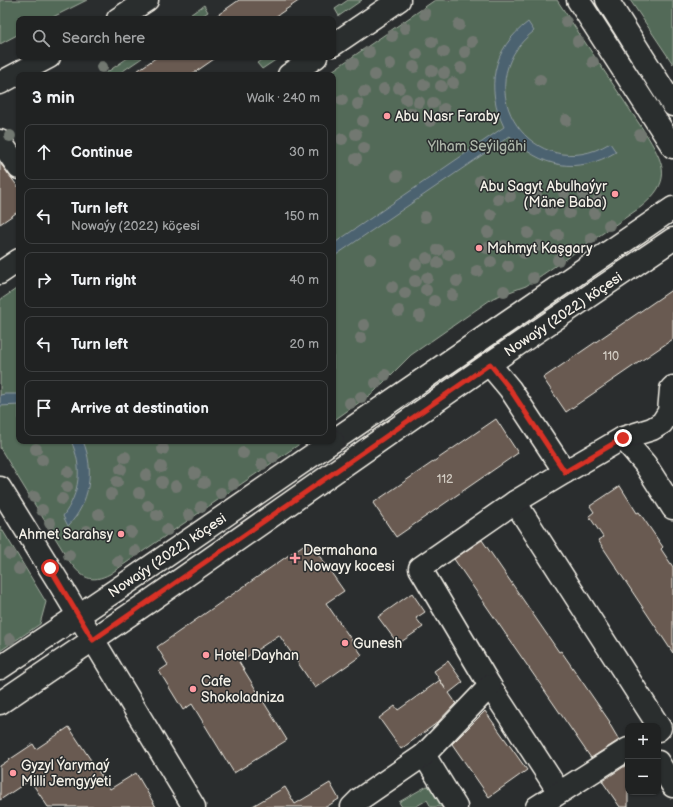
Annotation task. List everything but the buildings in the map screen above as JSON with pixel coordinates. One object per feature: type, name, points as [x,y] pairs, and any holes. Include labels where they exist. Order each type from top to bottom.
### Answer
[{"type":"main road","points":[[123,16],[147,0]]},
{"type":"main road","points":[[336,43],[400,0]]},
{"type":"main road","points":[[578,0],[673,147]]},
{"type":"main road","points":[[607,0],[673,105]]},
{"type":"main road","points":[[21,72],[43,60]]},
{"type":"main road","points":[[294,72],[312,60]]},
{"type":"main road","points":[[0,83],[16,75]]},
{"type":"main road","points":[[0,141],[16,164]]},
{"type":"main road","name":"Nowaýy (2022) köçesi","points":[[336,439],[673,208]]},
{"type":"main road","name":"Nowaýy (2022) köçesi","points":[[0,703],[673,239]]},
{"type":"main road","points":[[0,273],[16,262]]},
{"type":"main road","points":[[490,364],[510,389],[565,472]]},
{"type":"main road","points":[[559,792],[490,686],[420,568],[515,502],[565,472],[623,438],[652,429],[662,424],[669,412],[671,390],[673,387]]},
{"type":"main road","points":[[623,438],[645,464],[673,508]]},
{"type":"main road","name":"Nowaýy (2022) köçesi","points":[[0,668],[329,444]]},
{"type":"main road","points":[[0,488],[194,807]]},
{"type":"main road","points":[[515,502],[657,723]]},
{"type":"main road","points":[[352,807],[360,799],[424,756],[490,686]]},
{"type":"main road","points":[[537,807],[625,751]]},
{"type":"main road","points":[[424,756],[456,807]]},
{"type":"main road","points":[[661,767],[673,786]]},
{"type":"green space","points":[[0,0],[87,0],[55,16],[16,16],[16,36],[0,44]]},
{"type":"green space","points":[[348,0],[362,0],[339,16],[335,9]]},
{"type":"green space","name":"Ylham Seýilgähi","points":[[435,0],[557,0],[648,137],[659,157],[662,166],[661,182],[651,198],[641,207],[526,286],[493,298],[411,355],[374,392],[336,419],[336,72],[330,72]]},
{"type":"green space","points":[[630,0],[673,0],[673,64]]},
{"type":"green space","points":[[204,5],[208,12],[202,16],[188,16]]},
{"type":"green space","points":[[125,60],[139,60],[121,72],[107,72]]},
{"type":"green space","points":[[261,60],[276,60],[262,69],[257,63]]},
{"type":"green space","points":[[16,289],[16,444],[300,444],[110,574],[97,579],[87,578],[70,562],[0,448],[0,300]]},
{"type":"green space","points":[[0,526],[46,602],[40,624],[0,651]]},
{"type":"green space","points":[[427,786],[435,792],[443,807],[431,807],[427,800],[415,807],[402,807],[399,802]]},
{"type":"water","points":[[528,22],[534,31],[514,54],[505,79],[507,103],[517,125],[534,143],[556,153],[582,154],[610,143],[616,152],[588,164],[560,165],[534,155],[510,136],[336,255],[336,242],[504,127],[498,112],[495,98],[495,70],[506,44]]},
{"type":"water","points":[[16,394],[16,405],[0,406],[0,395]]},
{"type":"water","points":[[72,444],[84,444],[89,463],[88,486],[86,497],[81,507],[68,526],[63,516],[73,498],[78,480],[75,451]]},
{"type":"place","name":"Abu Nasr Faraby","points":[[387,116]]},
{"type":"place","name":"Abu Sagyt Abulhaýyr (Mäne Baba)","points":[[615,194]]},
{"type":"place","name":"Mahmyt Kaşgary","points":[[479,248]]},
{"type":"place","name":"Ahmet Sarahsy","points":[[121,534]]},
{"type":"place","name":"Dermahana Nowayy kocesi","points":[[295,558]]},
{"type":"place","name":"Gunesh","points":[[345,643]]},
{"type":"place","name":"Hotel Dayhan","points":[[206,655]]},
{"type":"place","name":"Cafe Shokoladniza","points":[[193,689]]},
{"type":"place","name":"Gyzyl Ýarymaý Milli Jemgyýeti","points":[[13,773]]},
{"type":"route","points":[[50,568],[93,640],[490,364],[510,389],[565,472],[623,438]]}]
